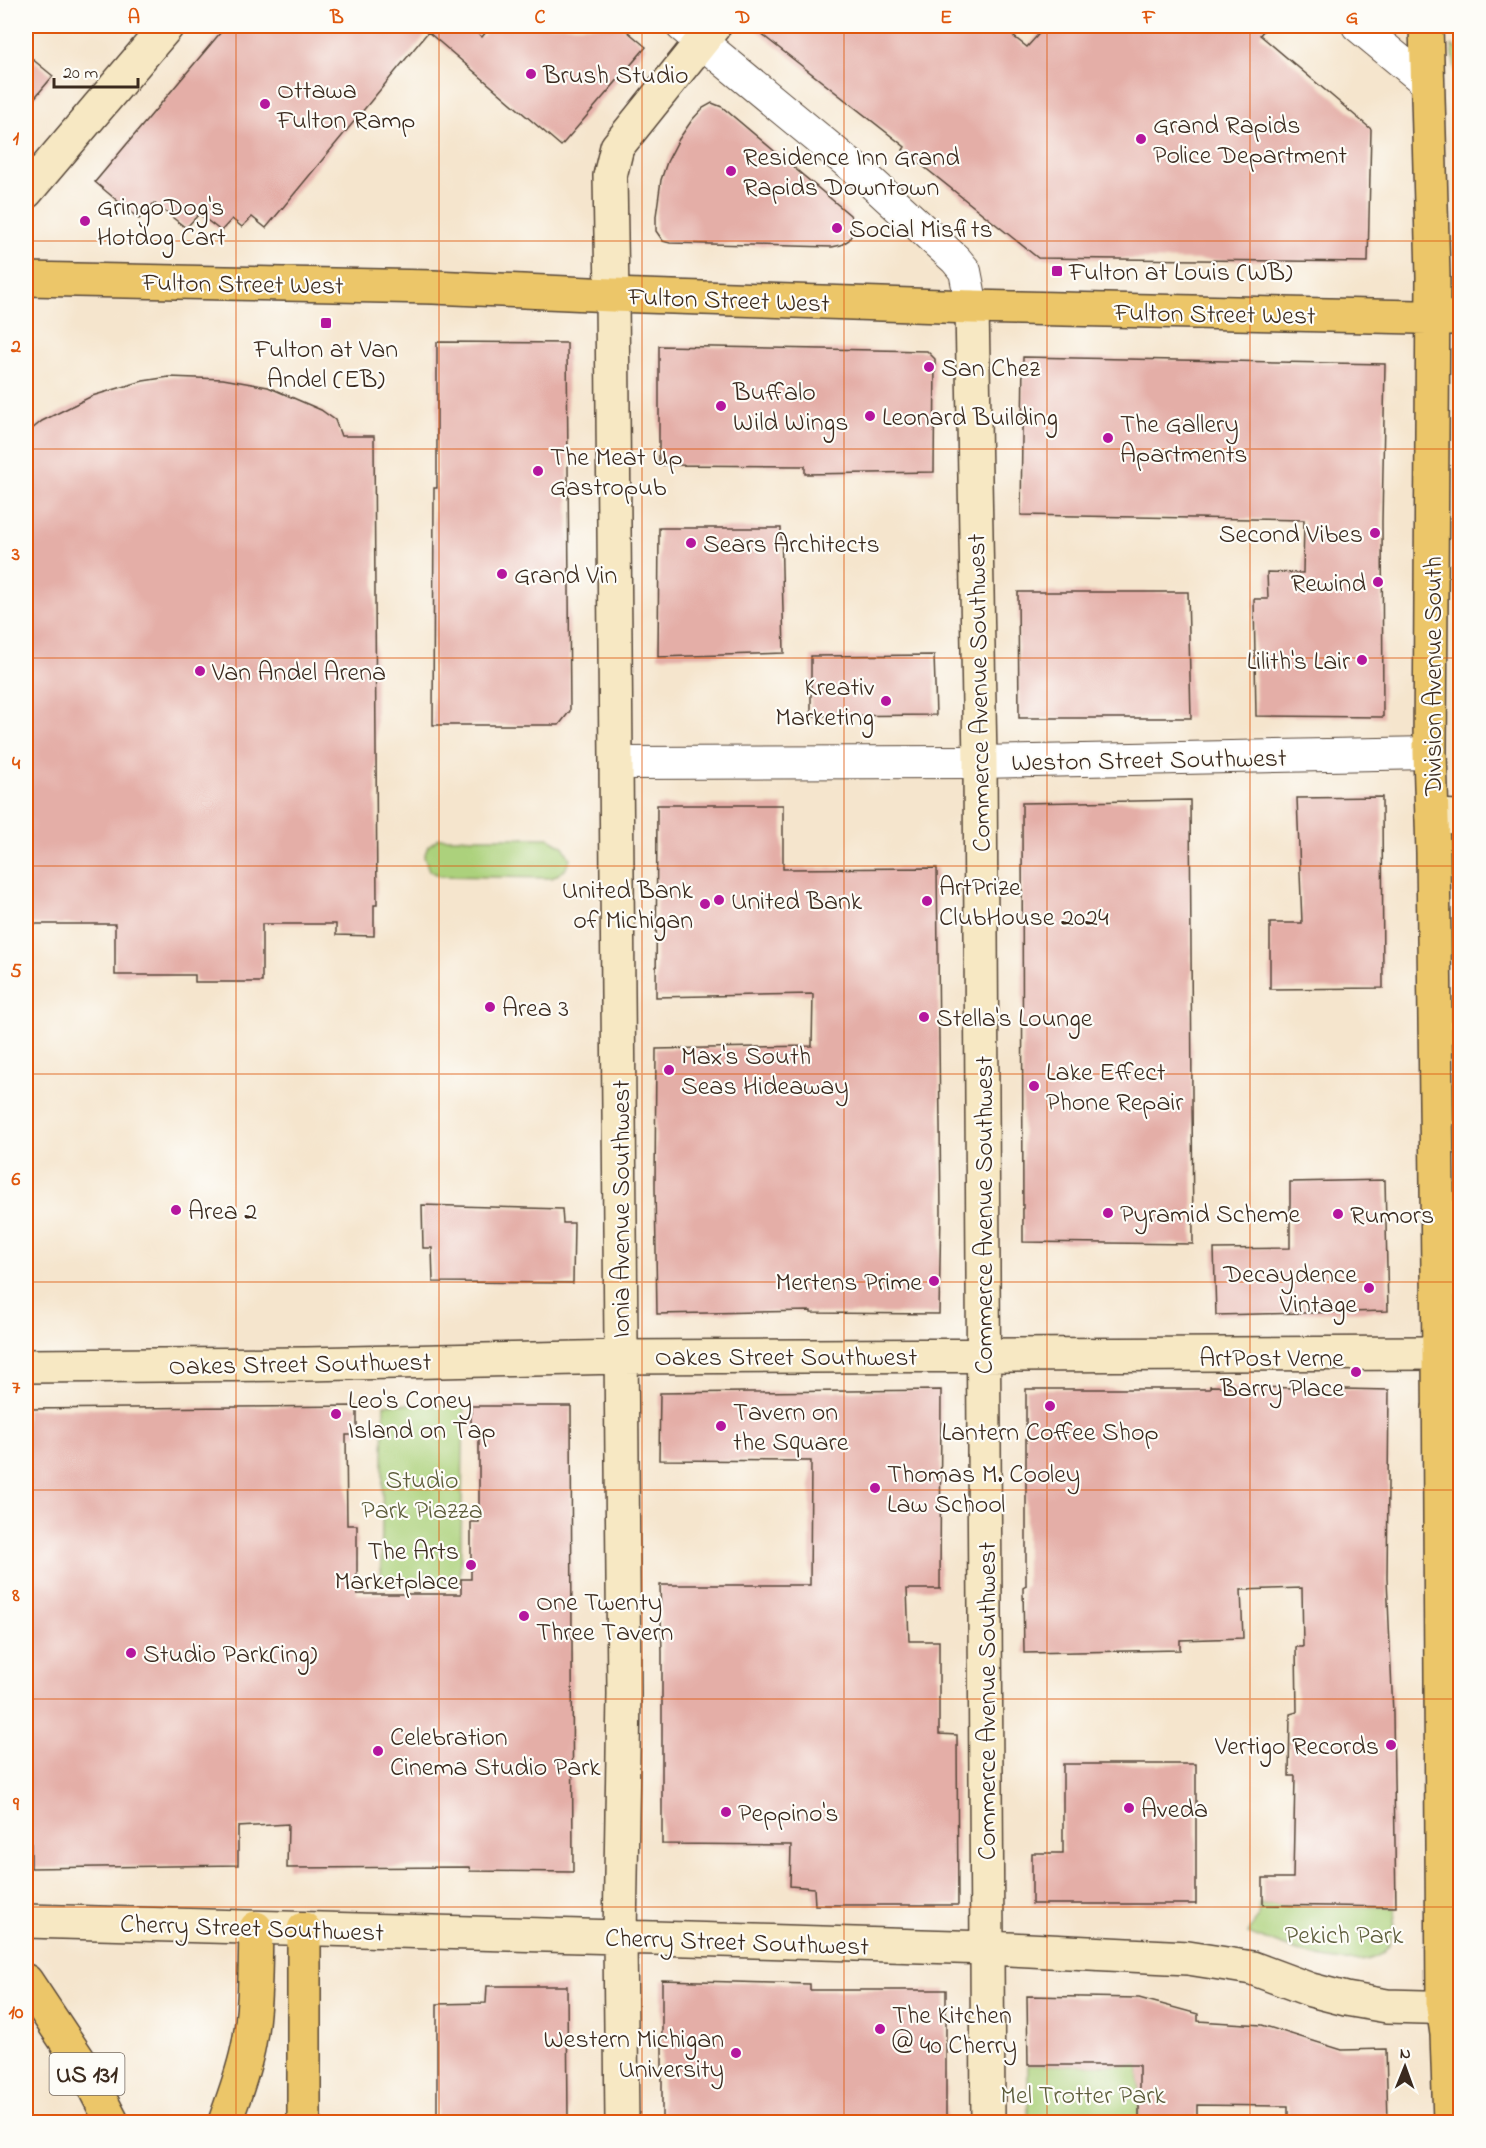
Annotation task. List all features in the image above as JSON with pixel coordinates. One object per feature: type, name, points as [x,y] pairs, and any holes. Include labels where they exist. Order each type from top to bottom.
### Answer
[{"type":"main road","name":"Division Avenue South","points":[[1426,26],[1428,83],[1447,318],[1430,753],[1447,816],[1439,1353],[1450,1410],[1452,2007],[1447,2034],[1450,2122]]},
{"type":"main road","name":"Fulton Street West","points":[[26,279],[433,287],[972,307],[1447,318]]},
{"type":"main road","points":[[225,2122],[241,2079],[250,2042],[256,1928]]},
{"type":"main road","points":[[304,1929],[304,2122]]},
{"type":"main road","name":"US 131","points":[[26,1981],[84,2068],[112,2122]]},
{"type":"main road","name":"Division Avenue South","points":[[1435,2122],[1437,2035],[1452,2007]]},
{"type":"street","points":[[26,192],[166,26]]},
{"type":"street","points":[[1358,26],[1428,83]]},
{"type":"street","points":[[699,31],[956,260],[965,271],[972,307]]},
{"type":"street","name":"Ionia Avenue Southwest","points":[[622,2122],[620,1937],[624,1694],[610,176],[617,147],[699,31]]},
{"type":"street","name":"Commerce Avenue Southwest","points":[[972,307],[980,762],[988,2122]]},
{"type":"street","name":"Weston Street Southwest","points":[[616,763],[980,762],[1430,753]]},
{"type":"street","name":"Oakes Street Southwest","points":[[26,1366],[307,1364],[621,1357],[1439,1353]]},
{"type":"street","name":"Cherry Street Southwest","points":[[26,1921],[987,1948],[1188,1958],[1252,1968],[1311,1990],[1346,1999],[1387,2006],[1452,2007]]},
{"type":"green space","points":[[1452,45],[1460,53],[1460,115]]},
{"type":"green space","points":[[439,838],[549,838],[563,846],[570,859],[565,870],[552,878],[440,876],[429,870],[424,857],[428,846]]},
{"type":"green space","name":"Studio Park Piazza","points":[[384,1404],[464,1405],[460,1583],[381,1582]]},
{"type":"green space","name":"Pekich Park","points":[[1259,1903],[1263,1905],[1396,1907],[1390,1944],[1376,1957],[1360,1961],[1341,1961],[1300,1952],[1248,1933],[1258,1918]]},
{"type":"green space","name":"Mel Trotter Park","points":[[1028,2065],[1139,2065],[1139,2122],[1028,2122]]},
{"type":"building","name":"Ottawa Fulton Ramp","points":[[226,26],[468,26],[482,37],[491,26],[621,26],[646,47],[561,146],[428,32],[266,228],[252,217],[242,227],[232,219],[221,231],[199,214],[186,228],[154,203],[139,219],[95,182]]},
{"type":"building","name":"Grand Rapids Police Department","points":[[751,26],[1000,26],[1027,47],[1046,26],[1267,26],[1260,35],[1371,129],[1368,262],[1038,258],[903,150],[905,147]]},
{"type":"building","points":[[26,54],[53,76],[26,108]]},
{"type":"building","name":"Residence Inn Grand Rapids Downtown","points":[[712,103],[722,107],[850,215],[854,223],[849,240],[832,247],[663,241],[656,231],[656,216],[661,180],[667,162],[692,120],[703,108]]},
{"type":"building","points":[[437,342],[567,343],[570,711],[559,725],[433,725]]},
{"type":"building","points":[[659,346],[927,351],[935,359],[934,472],[805,474],[805,466],[659,465]]},
{"type":"building","points":[[1023,357],[1385,364],[1382,522],[1383,717],[1256,716],[1254,599],[1268,599],[1267,572],[1303,573],[1304,520],[1021,515]]},
{"type":"building","name":"Van Andel Arena","points":[[169,377],[223,379],[268,387],[321,410],[335,420],[341,436],[374,436],[377,905],[374,905],[374,936],[336,935],[336,924],[262,924],[262,982],[195,982],[195,975],[115,975],[115,924],[26,924],[26,434],[42,421],[92,396],[143,381]]},
{"type":"building","points":[[659,528],[781,528],[784,653],[658,657]]},
{"type":"building","points":[[1018,592],[1188,592],[1191,718],[1019,718]]},
{"type":"building","points":[[934,655],[936,715],[811,716],[811,656]]},
{"type":"building","points":[[1382,797],[1383,988],[1270,989],[1270,923],[1302,923],[1297,798]]},
{"type":"building","points":[[1190,800],[1193,1244],[1023,1242],[1022,803]]},
{"type":"building","points":[[657,805],[783,805],[783,869],[937,868],[941,1211],[939,1314],[811,1313],[811,1311],[657,1314],[656,1049],[812,1046],[813,994],[656,997]]},
{"type":"building","points":[[1385,1180],[1388,1311],[1216,1315],[1214,1249],[1290,1248],[1290,1182]]},
{"type":"building","points":[[422,1205],[562,1209],[563,1223],[574,1223],[573,1283],[433,1282],[432,1248],[423,1248]]},
{"type":"building","points":[[1210,1386],[1389,1390],[1387,1578],[1393,1714],[1396,1907],[1263,1905],[1263,1878],[1293,1878],[1295,1776],[1289,1776],[1290,1714],[1297,1712],[1296,1647],[1303,1647],[1302,1588],[1241,1590],[1243,1638],[1180,1640],[1180,1650],[1024,1653],[1026,1389],[1210,1389]]},
{"type":"building","points":[[941,1390],[940,1589],[907,1589],[909,1641],[939,1641],[939,1734],[957,1735],[958,1905],[815,1905],[814,1888],[790,1886],[791,1845],[662,1844],[660,1585],[810,1585],[811,1461],[659,1460],[660,1393]]},
{"type":"building","points":[[357,1406],[357,1435],[346,1435],[347,1525],[357,1525],[357,1594],[461,1594],[461,1579],[471,1579],[471,1522],[479,1522],[479,1430],[471,1430],[471,1406],[571,1406],[573,1872],[470,1871],[469,1867],[287,1868],[288,1824],[238,1827],[238,1865],[31,1868],[31,1841],[26,1841],[26,1409]]},
{"type":"building","name":"Aveda","points":[[1063,1764],[1196,1764],[1196,1904],[1032,1904],[1032,1853],[1063,1853]]},
{"type":"building","points":[[662,1980],[810,1984],[810,1990],[946,1990],[946,2122],[662,2122]]},
{"type":"building","points":[[487,1986],[567,1986],[568,2122],[437,2122],[437,2004],[486,2003]]},
{"type":"building","points":[[1027,1996],[1139,1998],[1198,2014],[1198,2021],[1262,2025],[1342,2050],[1386,2049],[1388,2122],[1288,2122],[1288,2106],[1197,2105],[1197,2122],[1139,2122],[1139,2065],[1028,2065]]},
{"type":"place","name":"Brush Studio","points":[[531,74]]},
{"type":"place","name":"Ottawa Fulton Ramp","points":[[265,104]]},
{"type":"place","name":"Grand Rapids Police Department","points":[[1141,139]]},
{"type":"place","name":"Residence Inn Grand Rapids Downtown","points":[[731,171]]},
{"type":"place","name":"GringoDog's Hotdog Cart","points":[[85,221]]},
{"type":"place","name":"Social Misfits","points":[[837,228]]},
{"type":"place","name":"Fulton at Louis (WB)","points":[[1057,271]]},
{"type":"place","name":"Fulton at Van Andel (EB)","points":[[326,323]]},
{"type":"place","name":"San Chez","points":[[929,367]]},
{"type":"place","name":"Buffalo Wild Wings","points":[[721,406]]},
{"type":"place","name":"Leonard Building","points":[[870,416]]},
{"type":"place","name":"The Gallery Apartments","points":[[1108,438]]},
{"type":"place","name":"The Meat Up Gastropub","points":[[538,471]]},
{"type":"place","name":"Second Vibes","points":[[1375,533]]},
{"type":"place","name":"Sears Architects","points":[[691,543]]},
{"type":"place","name":"Grand Vin","points":[[502,574]]},
{"type":"place","name":"Rewind","points":[[1378,582]]},
{"type":"place","name":"Lilith's Lair","points":[[1362,660]]},
{"type":"place","name":"Van Andel Arena","points":[[200,671]]},
{"type":"place","name":"Kreativ Marketing","points":[[886,701]]},
{"type":"place","name":"United Bank","points":[[719,900]]},
{"type":"place","name":"ArtPrize ClubHouse 2024","points":[[927,901]]},
{"type":"place","name":"United Bank of Michigan","points":[[705,904]]},
{"type":"place","name":"Area 3","points":[[490,1007]]},
{"type":"place","name":"Stella's Lounge","points":[[924,1017]]},
{"type":"place","name":"Max's South Seas Hideaway","points":[[669,1070]]},
{"type":"place","name":"Lake Effect Phone Repair","points":[[1034,1086]]},
{"type":"place","name":"Area 2","points":[[176,1210]]},
{"type":"place","name":"Pyramid Scheme","points":[[1108,1213]]},
{"type":"place","name":"Rumors","points":[[1338,1214]]},
{"type":"place","name":"Mertens Prime","points":[[934,1281]]},
{"type":"place","name":"Decaydence Vintage","points":[[1369,1288]]},
{"type":"place","name":"ArtPost Verne Barry Place","points":[[1356,1372]]},
{"type":"place","name":"Lantern Coffee Shop","points":[[1050,1406]]},
{"type":"place","name":"Leo's Coney Island on Tap","points":[[336,1414]]},
{"type":"place","name":"Tavern on the Square","points":[[721,1426]]},
{"type":"place","name":"Thomas M. Cooley Law School","points":[[875,1488]]},
{"type":"place","name":"The Arts Marketplace","points":[[471,1565]]},
{"type":"place","name":"One Twenty Three Tavern","points":[[524,1616]]},
{"type":"place","name":"Studio Park(ing)","points":[[131,1653]]},
{"type":"place","name":"Vertigo Records","points":[[1391,1745]]},
{"type":"place","name":"Celebration Cinema Studio Park","points":[[378,1751]]},
{"type":"place","name":"Aveda","points":[[1129,1808]]},
{"type":"place","name":"Peppino's","points":[[726,1812]]},
{"type":"place","name":"The Kitchen @ 40 Cherry","points":[[880,2029]]},
{"type":"place","name":"Western Michigan University","points":[[736,2053]]}]
